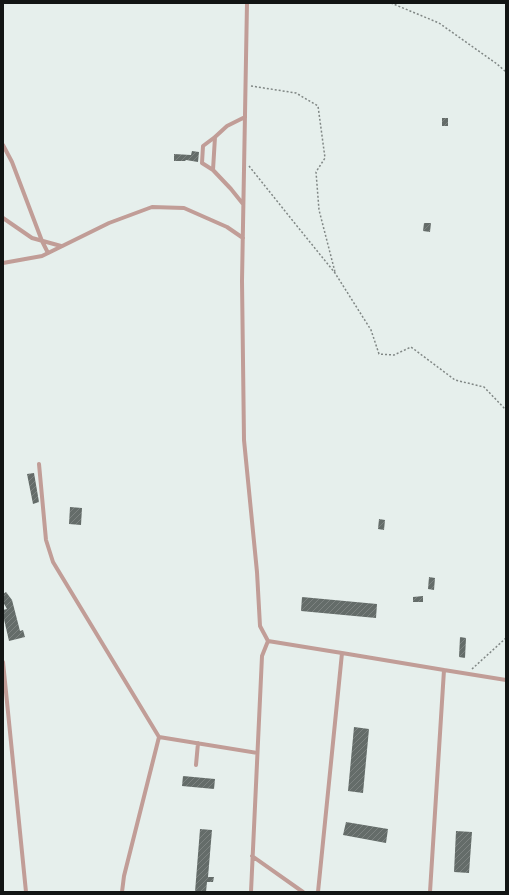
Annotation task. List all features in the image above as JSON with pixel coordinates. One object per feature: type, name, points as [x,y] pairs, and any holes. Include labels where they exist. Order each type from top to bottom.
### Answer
[{"type":"lane","points":[[247,3],[242,281],[244,440],[257,572],[260,626],[268,641],[262,656],[251,892]]},
{"type":"lane","points":[[243,204],[213,170],[202,163],[203,146],[227,126],[245,117]]},
{"type":"lane","points":[[213,170],[215,137]]},
{"type":"lane","points":[[3,145],[12,162],[48,253]]},
{"type":"lane","points":[[3,263],[42,256],[109,223],[152,207],[184,208],[227,227],[243,238]]},
{"type":"lane","points":[[3,218],[32,238],[61,246]]},
{"type":"lane","points":[[39,464],[46,540],[53,562],[159,737],[124,876],[122,892]]},
{"type":"lane","points":[[268,641],[506,680]]},
{"type":"lane","points":[[318,892],[342,653]]},
{"type":"lane","points":[[3,662],[26,892]]},
{"type":"lane","points":[[430,892],[444,670]]},
{"type":"lane","points":[[159,737],[257,753]]},
{"type":"lane","points":[[196,765],[198,743]]},
{"type":"lane","points":[[252,856],[303,892]]},
{"type":"path","points":[[391,3],[439,23],[506,72]]},
{"type":"path","points":[[245,85],[296,93],[318,106],[325,158],[316,172],[319,210],[335,273]]},
{"type":"path","points":[[244,160],[335,273],[370,330],[379,354],[394,355],[411,347],[455,380],[484,386],[506,410]]},
{"type":"path","points":[[468,673],[506,638]]},
{"type":"building","points":[[442,118],[448,118],[448,126],[442,126]]},
{"type":"building","points":[[192,151],[199,152],[198,162],[186,160],[174,161],[174,154],[191,155]]},
{"type":"building","points":[[424,223],[431,223],[430,232],[423,231]]},
{"type":"building","points":[[34,473],[39,502],[33,504],[27,474]]},
{"type":"building","points":[[70,507],[82,508],[81,525],[69,524]]},
{"type":"building","points":[[379,519],[385,520],[384,530],[378,529]]},
{"type":"building","points":[[429,577],[435,578],[434,590],[428,589]]},
{"type":"building","points":[[6,592],[12,600],[20,631],[23,630],[25,637],[9,641],[3,615],[3,610],[7,609],[3,602],[3,594]]},
{"type":"building","points":[[423,596],[423,602],[413,602],[413,597]]},
{"type":"building","points":[[302,597],[377,604],[376,618],[301,611]]},
{"type":"building","points":[[460,637],[466,638],[465,658],[459,657]]},
{"type":"building","points":[[354,727],[369,729],[363,793],[348,791]]},
{"type":"building","points":[[183,776],[215,779],[214,789],[182,786]]},
{"type":"building","points":[[346,822],[388,829],[386,843],[343,835]]},
{"type":"building","points":[[200,829],[212,830],[208,877],[214,877],[213,882],[207,882],[206,892],[195,892]]},
{"type":"building","points":[[456,831],[472,832],[469,873],[454,872]]}]
